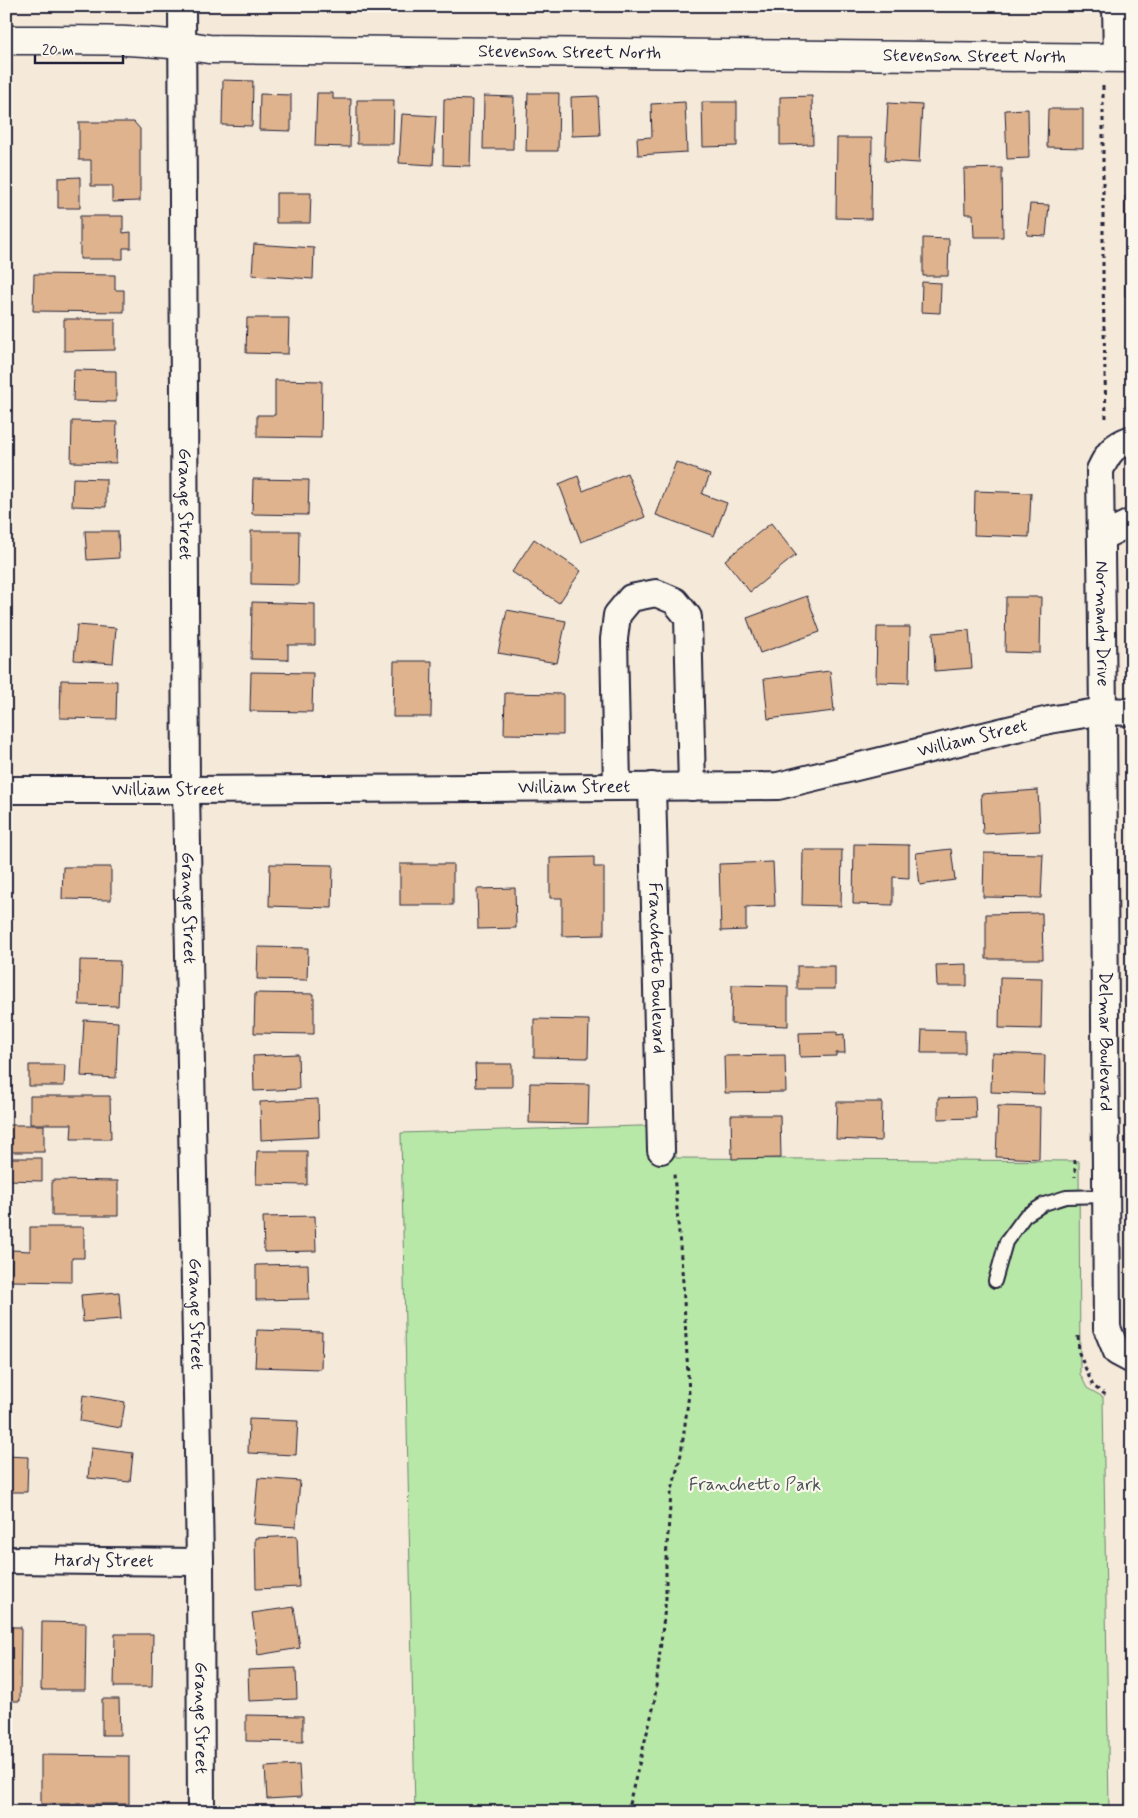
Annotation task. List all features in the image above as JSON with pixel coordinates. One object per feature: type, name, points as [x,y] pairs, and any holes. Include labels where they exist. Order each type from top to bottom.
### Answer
[{"type":"main road","name":"Stevenson Street North","points":[[6,40],[73,40],[181,44],[209,49],[1124,57]]},
{"type":"street","name":"Grange Street","points":[[182,6],[186,790],[200,1562],[201,1812]]},
{"type":"street","points":[[1116,6],[1124,57]]},
{"type":"street","name":"Normandy Drive","points":[[1103,711],[1100,470],[1107,454],[1124,442],[1132,439]]},
{"type":"street","name":"Normandy Drive","points":[[1101,537],[1132,522]]},
{"type":"street","points":[[617,786],[614,639],[617,615],[631,598],[656,593],[675,602],[688,617],[692,787]]},
{"type":"street","name":"William Street","points":[[6,790],[778,786],[1049,720],[1103,711],[1132,712]]},
{"type":"street","name":"Delmar Boulevard","points":[[1103,711],[1108,1328],[1117,1352],[1132,1360]]},
{"type":"street","name":"Franchetto Boulevard","points":[[652,786],[661,1150]]},
{"type":"street","name":"Hardy Street","points":[[6,1560],[200,1562]]},
{"type":"lane","points":[[995,1281],[1006,1242],[1025,1216],[1044,1204],[1066,1197],[1106,1196]]},
{"type":"path","points":[[1103,86],[1103,282],[1106,419]]},
{"type":"path","points":[[626,1812],[654,1705],[666,1598],[666,1559],[671,1494],[681,1454],[689,1394],[683,1282],[673,1165],[661,1150]]},
{"type":"green space","name":"Franchetto Park","points":[[674,1125],[676,1158],[1079,1161],[1080,1374],[1087,1388],[1103,1397],[1109,1812],[415,1812],[401,1133]]},
{"type":"building","points":[[223,80],[253,81],[252,126],[222,125]]},
{"type":"building","points":[[317,93],[333,93],[333,99],[351,99],[350,147],[315,146]]},
{"type":"building","points":[[528,93],[559,93],[558,151],[526,151]]},
{"type":"building","points":[[260,94],[291,95],[291,131],[259,130]]},
{"type":"building","points":[[484,96],[514,97],[513,149],[483,149]]},
{"type":"building","points":[[598,96],[600,135],[572,136],[571,97]]},
{"type":"building","points":[[812,96],[813,144],[780,145],[780,97]]},
{"type":"building","points":[[444,99],[472,100],[470,166],[443,165]]},
{"type":"building","points":[[357,100],[394,100],[393,144],[357,144]]},
{"type":"building","points":[[685,102],[687,152],[638,155],[637,138],[652,137],[651,104]]},
{"type":"building","points":[[702,102],[737,102],[737,146],[703,147]]},
{"type":"building","points":[[888,103],[922,105],[919,163],[885,161]]},
{"type":"building","points":[[1028,109],[1029,158],[1007,159],[1005,110]]},
{"type":"building","points":[[1048,109],[1083,109],[1083,148],[1047,147]]},
{"type":"building","points":[[402,114],[436,116],[433,165],[399,163]]},
{"type":"building","points":[[79,122],[134,122],[140,129],[140,201],[112,202],[112,186],[91,186],[91,160],[79,160]]},
{"type":"building","points":[[837,138],[872,138],[871,219],[836,218]]},
{"type":"building","points":[[1002,168],[1003,237],[974,237],[973,214],[965,214],[964,169]]},
{"type":"building","points":[[80,177],[80,208],[58,208],[58,178]]},
{"type":"building","points":[[276,193],[311,193],[310,223],[276,223]]},
{"type":"building","points":[[1125,196],[1132,197],[1132,296],[1125,296]]},
{"type":"building","points":[[1030,204],[1049,205],[1046,236],[1027,235]]},
{"type":"building","points":[[80,216],[123,216],[123,233],[131,232],[131,248],[123,248],[123,259],[80,259]]},
{"type":"building","points":[[923,238],[949,239],[948,276],[923,276]]},
{"type":"building","points":[[254,244],[314,248],[313,279],[252,275]]},
{"type":"building","points":[[34,274],[115,275],[115,290],[124,290],[124,312],[33,311]]},
{"type":"building","points":[[922,282],[941,283],[940,313],[921,312]]},
{"type":"building","points":[[247,318],[289,318],[288,354],[246,353]]},
{"type":"building","points":[[64,319],[115,319],[115,350],[64,351]]},
{"type":"building","points":[[74,370],[116,371],[116,402],[73,401]]},
{"type":"building","points":[[275,380],[322,381],[321,438],[257,437],[257,415],[275,415]]},
{"type":"building","points":[[72,421],[117,422],[116,463],[71,462]]},
{"type":"building","points":[[676,462],[710,475],[702,494],[727,503],[714,536],[656,515]]},
{"type":"building","points":[[627,473],[645,517],[581,542],[559,484],[578,476],[583,491]]},
{"type":"building","points":[[73,478],[106,479],[106,507],[72,506]]},
{"type":"building","points":[[253,479],[309,480],[308,515],[252,514]]},
{"type":"building","points":[[975,491],[1031,493],[1029,537],[974,535]]},
{"type":"building","points":[[771,523],[796,555],[750,592],[725,560]]},
{"type":"building","points":[[85,531],[118,531],[119,558],[87,560]]},
{"type":"building","points":[[251,531],[299,531],[298,585],[251,584]]},
{"type":"building","points":[[534,539],[581,571],[559,603],[512,572]]},
{"type":"building","points":[[807,596],[820,632],[760,653],[747,618]]},
{"type":"building","points":[[1006,597],[1041,597],[1040,653],[1005,652]]},
{"type":"building","points":[[252,602],[315,604],[315,645],[288,645],[288,660],[251,659]]},
{"type":"building","points":[[507,610],[566,621],[557,663],[498,653]]},
{"type":"building","points":[[77,625],[116,628],[113,663],[74,660]]},
{"type":"building","points":[[877,627],[910,627],[909,683],[876,682]]},
{"type":"building","points":[[969,630],[972,668],[935,671],[933,633]]},
{"type":"building","points":[[394,661],[432,661],[431,717],[393,717]]},
{"type":"building","points":[[830,671],[834,711],[768,719],[764,679]]},
{"type":"building","points":[[251,672],[313,673],[312,712],[250,711]]},
{"type":"building","points":[[61,680],[117,681],[116,719],[60,718]]},
{"type":"building","points":[[505,693],[563,694],[563,735],[504,734]]},
{"type":"building","points":[[1038,790],[1040,831],[983,834],[981,794]]},
{"type":"building","points":[[854,844],[909,845],[909,878],[893,877],[893,905],[853,904]]},
{"type":"building","points":[[951,849],[955,880],[920,885],[916,853]]},
{"type":"building","points":[[803,850],[842,850],[841,906],[802,905]]},
{"type":"building","points":[[984,853],[1043,854],[1041,898],[983,897]]},
{"type":"building","points":[[594,857],[594,867],[604,867],[604,935],[562,936],[562,898],[550,898],[550,858]]},
{"type":"building","points":[[773,862],[775,906],[746,907],[746,930],[721,931],[719,864]]},
{"type":"building","points":[[270,864],[333,865],[332,908],[269,906]]},
{"type":"building","points":[[400,864],[453,864],[453,905],[400,905]]},
{"type":"building","points":[[63,867],[111,867],[111,900],[62,899]]},
{"type":"building","points":[[515,888],[516,928],[478,929],[477,889]]},
{"type":"building","points":[[1042,913],[1043,959],[986,959],[986,914]]},
{"type":"building","points":[[258,947],[308,948],[307,980],[257,979]]},
{"type":"building","points":[[80,960],[120,961],[118,1006],[79,1005]]},
{"type":"building","points":[[967,964],[967,986],[937,986],[936,965]]},
{"type":"building","points":[[797,966],[835,966],[835,989],[797,989]]},
{"type":"building","points":[[1000,977],[1042,978],[1041,1029],[999,1028]]},
{"type":"building","points":[[732,985],[788,986],[788,1026],[731,1024]]},
{"type":"building","points":[[255,993],[314,994],[314,1034],[254,1033]]},
{"type":"building","points":[[534,1019],[589,1020],[588,1058],[534,1057]]},
{"type":"building","points":[[84,1020],[118,1022],[116,1078],[81,1076]]},
{"type":"building","points":[[922,1030],[965,1031],[965,1053],[921,1053]]},
{"type":"building","points":[[837,1032],[837,1035],[844,1034],[845,1053],[836,1053],[836,1056],[800,1057],[799,1033]]},
{"type":"building","points":[[992,1053],[1045,1055],[1044,1094],[991,1092]]},
{"type":"building","points":[[298,1054],[299,1089],[254,1091],[253,1056]]},
{"type":"building","points":[[785,1055],[786,1092],[725,1093],[724,1056]]},
{"type":"building","points":[[475,1064],[512,1064],[512,1087],[476,1087]]},
{"type":"building","points":[[29,1065],[65,1065],[64,1086],[29,1086]]},
{"type":"building","points":[[530,1083],[589,1084],[588,1124],[529,1123]]},
{"type":"building","points":[[30,1096],[110,1096],[111,1139],[71,1139],[72,1124],[30,1124]]},
{"type":"building","points":[[975,1097],[976,1118],[938,1119],[938,1098]]},
{"type":"building","points":[[318,1099],[319,1137],[261,1140],[260,1102]]},
{"type":"building","points":[[837,1102],[882,1102],[881,1141],[836,1139]]},
{"type":"building","points":[[998,1106],[1040,1107],[1039,1159],[996,1157]]},
{"type":"building","points":[[731,1115],[780,1115],[781,1158],[732,1159]]},
{"type":"building","points":[[6,1125],[44,1125],[44,1152],[6,1152]]},
{"type":"building","points":[[257,1151],[307,1151],[307,1185],[256,1184]]},
{"type":"building","points":[[6,1158],[42,1158],[42,1181],[6,1180]]},
{"type":"building","points":[[52,1180],[118,1181],[118,1216],[52,1216]]},
{"type":"building","points":[[315,1216],[316,1251],[264,1252],[263,1217]]},
{"type":"building","points":[[6,1224],[8,1224],[8,1245],[6,1245]]},
{"type":"building","points":[[30,1227],[84,1227],[84,1258],[72,1258],[72,1282],[11,1281],[12,1250],[30,1251]]},
{"type":"building","points":[[308,1264],[309,1299],[256,1300],[256,1265]]},
{"type":"building","points":[[119,1292],[121,1319],[83,1322],[81,1295]]},
{"type":"building","points":[[257,1330],[322,1332],[321,1369],[255,1367]]},
{"type":"building","points":[[83,1395],[125,1402],[121,1428],[80,1421]]},
{"type":"building","points":[[249,1419],[298,1421],[296,1455],[248,1453]]},
{"type":"building","points":[[91,1448],[133,1453],[130,1482],[88,1478]]},
{"type":"building","points":[[1129,1450],[1132,1450],[1132,1488],[1130,1488]]},
{"type":"building","points":[[6,1456],[28,1457],[27,1492],[6,1492]]},
{"type":"building","points":[[258,1478],[300,1481],[296,1527],[254,1524]]},
{"type":"building","points":[[297,1536],[299,1587],[256,1589],[255,1538]]},
{"type":"building","points":[[294,1607],[300,1648],[258,1655],[252,1613]]},
{"type":"building","points":[[42,1622],[86,1623],[85,1690],[41,1690]]},
{"type":"building","points":[[6,1627],[21,1627],[20,1701],[6,1701]]},
{"type":"building","points":[[115,1634],[153,1634],[152,1687],[114,1687]]},
{"type":"building","points":[[296,1668],[297,1699],[249,1701],[248,1670]]},
{"type":"building","points":[[102,1699],[119,1699],[120,1735],[102,1735]]},
{"type":"building","points":[[246,1715],[303,1716],[303,1742],[246,1741]]},
{"type":"building","points":[[41,1755],[129,1756],[129,1804],[41,1804]]},
{"type":"building","points":[[299,1765],[301,1797],[267,1799],[265,1767]]}]
